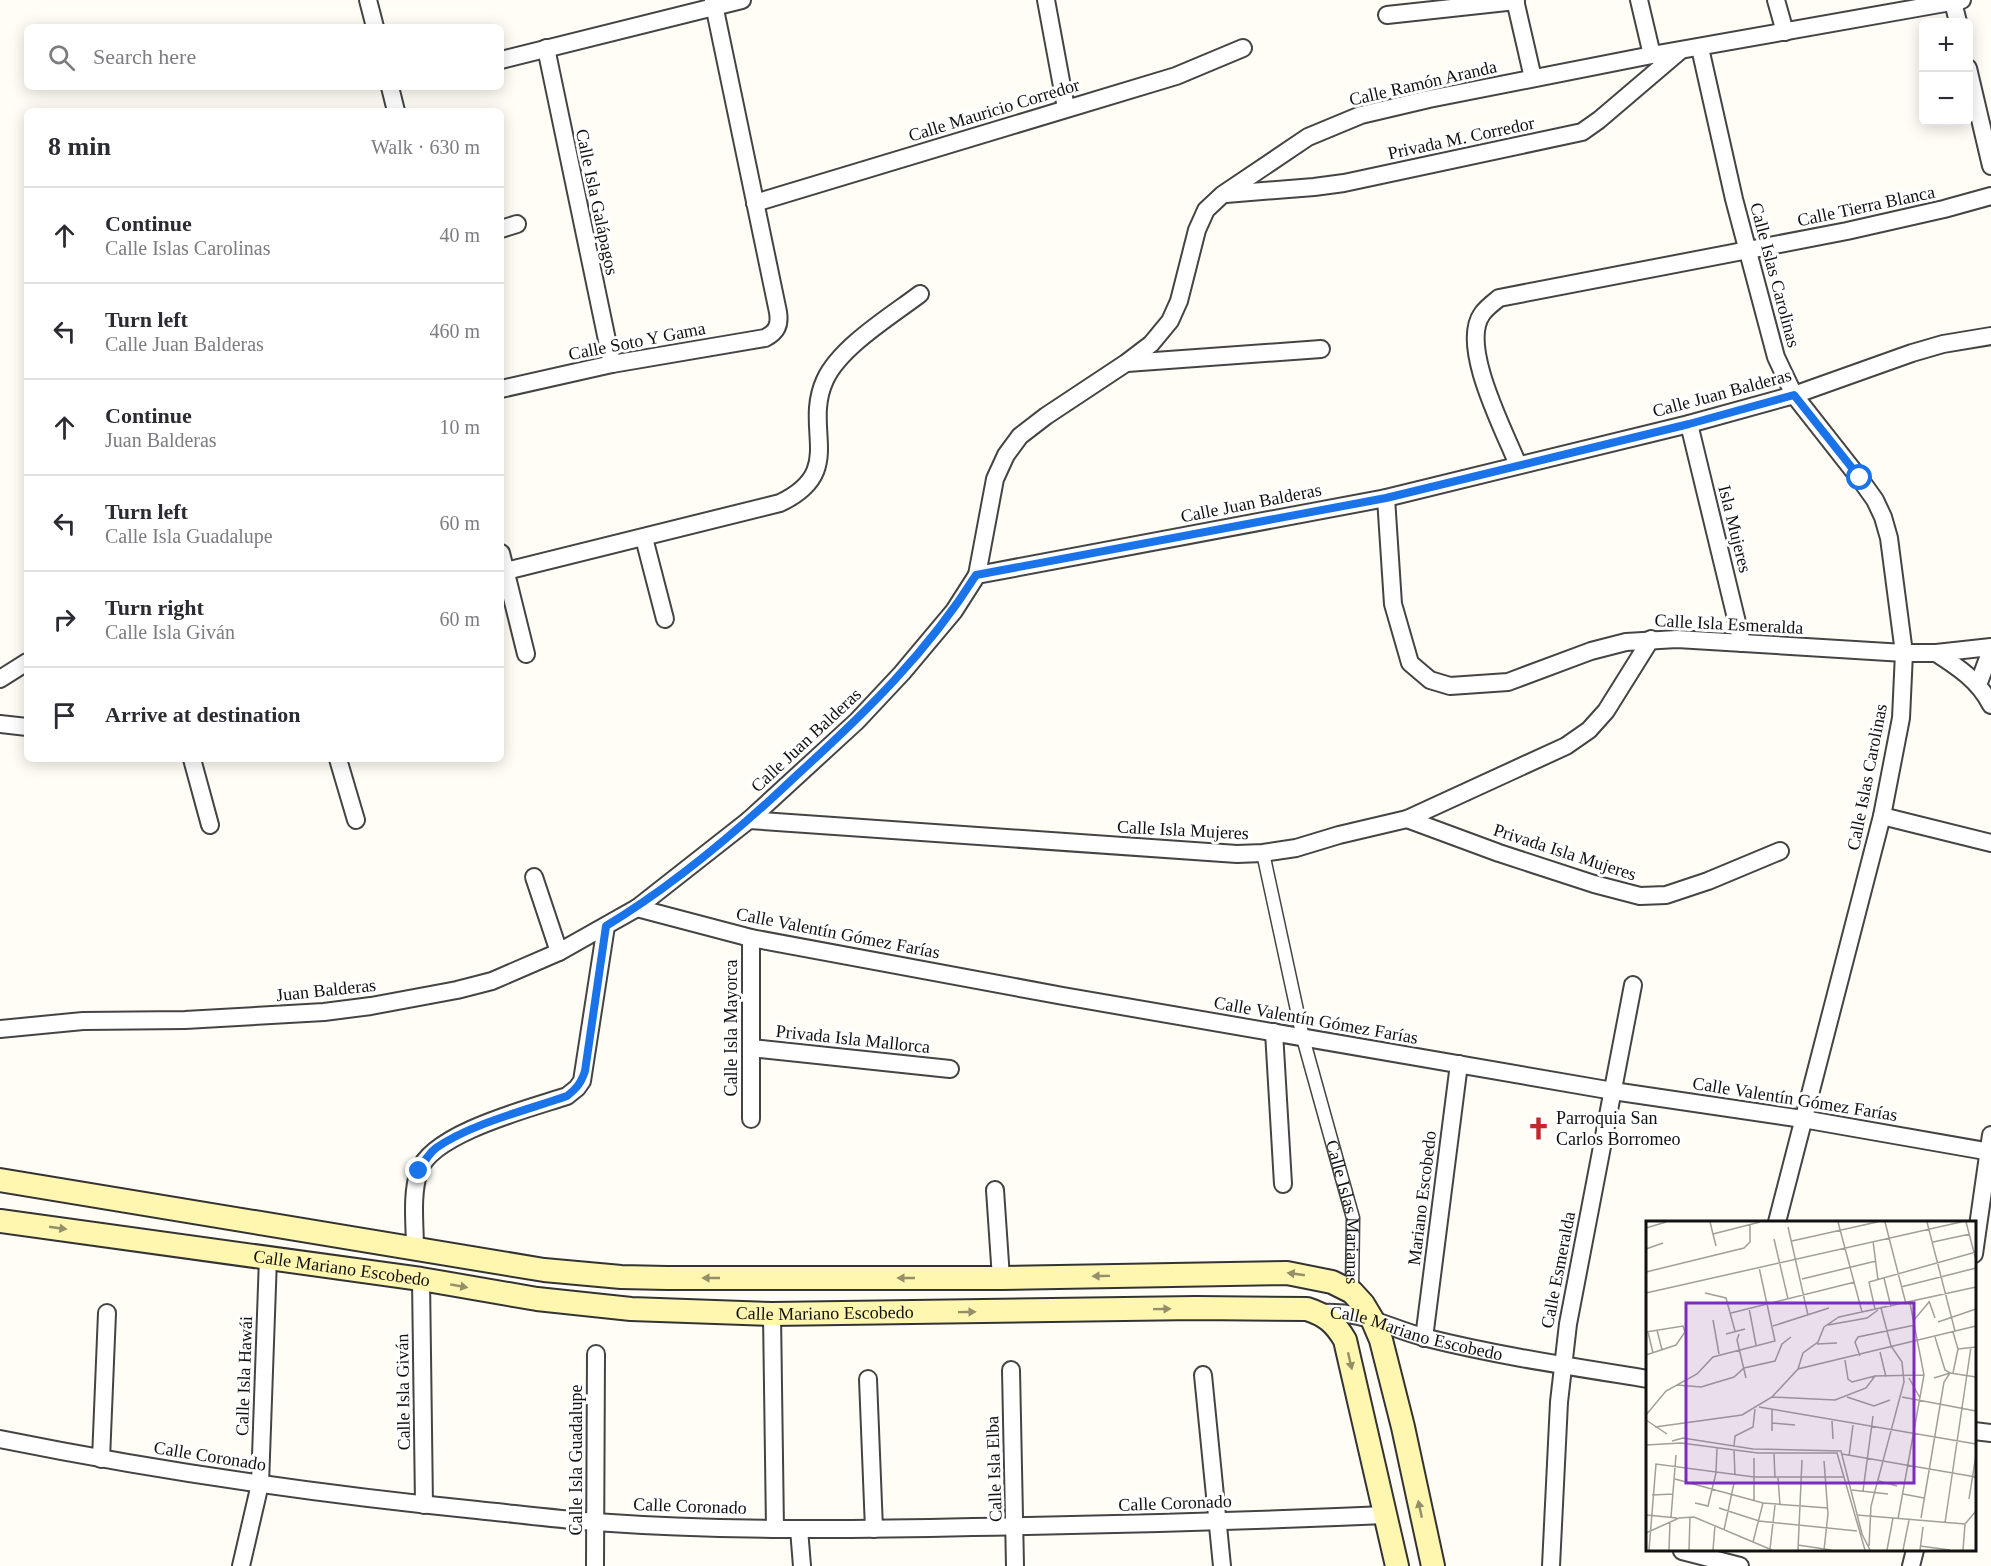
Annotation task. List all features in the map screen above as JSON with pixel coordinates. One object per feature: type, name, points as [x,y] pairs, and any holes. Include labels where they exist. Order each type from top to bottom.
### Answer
[{"type":"main road","name":"Calle Mariano Escobedo","points":[[0,1180],[544,1270],[621,1277],[1001,1278],[1287,1273],[1332,1282],[1352,1292]]},
{"type":"main road","name":"Calle Mariano Escobedo","points":[[0,1221],[592,1306],[772,1314],[1280,1308],[1307,1309],[1321,1313]]},
{"type":"main road","name":"Calle Islas Marianas","points":[[1352,1292],[1372,1319],[1381,1340],[1403,1427],[1433,1566]]},
{"type":"main road","points":[[1321,1313],[1337,1327],[1345,1340],[1397,1566]]},
{"type":"street","points":[[368,0],[374,24]]},
{"type":"street","points":[[504,59],[714,3],[742,0]]},
{"type":"street","points":[[1046,0],[1066,108]]},
{"type":"street","points":[[1639,0],[1652,55]]},
{"type":"street","points":[[1776,0],[1785,32]]},
{"type":"street","points":[[1387,15],[1516,1],[1533,78]]},
{"type":"street","points":[[1958,1],[1958,18]]},
{"type":"street","name":"Calle Ramón Aranda","points":[[976,575],[995,479],[1006,455],[1020,436],[1151,344],[1170,321],[1179,300],[1197,230],[1206,210],[1222,195],[1308,137],[1351,119],[1429,99],[1652,55],[1785,32],[1917,4],[1958,1]]},
{"type":"street","points":[[714,3],[755,203]]},
{"type":"street","name":"Calle Isla Galápagos","points":[[546,48],[612,364]]},
{"type":"street","name":"Calle Mauricio Corredor","points":[[755,203],[1176,76],[1243,48]]},
{"type":"street","name":"Calle Islas Carolinas","points":[[1700,48],[1734,199],[1776,357],[1794,395],[1860,478],[1883,517],[1889,538],[1904,653],[1901,718],[1882,816],[1777,1221]]},
{"type":"street","name":"Privada M. Corredor","points":[[1222,195],[1344,183],[1582,132],[1680,51]]},
{"type":"street","points":[[1969,72],[1990,155]]},
{"type":"street","points":[[393,90],[396,108]]},
{"type":"street","name":"Calle Tierra Blanca","points":[[1748,249],[1902,219],[1991,196]]},
{"type":"street","name":"Calle Soto Y Gama","points":[[504,388],[612,364],[765,338],[773,334],[778,329],[778,312],[755,203]]},
{"type":"street","points":[[1518,465],[1478,368],[1475,339],[1480,315],[1499,298],[1748,249]]},
{"type":"street","points":[[504,574],[780,503],[798,494],[807,486],[815,472],[819,456],[819,403],[824,381],[836,362],[860,340],[920,294]]},
{"type":"street","name":"Calle Juan Balderas","points":[[637,908],[749,820],[857,721],[947,620],[976,575],[1386,498],[1689,424],[1794,395],[1912,353],[1943,344],[1991,336]]},
{"type":"street","points":[[1126,363],[1321,349]]},
{"type":"street","name":"Isla Mujeres","points":[[1689,424],[1742,643]]},
{"type":"street","name":"Calle Isla Esmeralda","points":[[1386,498],[1393,604],[1410,663],[1430,680],[1450,686],[1508,682],[1591,651],[1626,642],[1651,639],[1904,653],[1991,649]]},
{"type":"street","points":[[644,538],[665,619]]},
{"type":"street","points":[[504,577],[526,654]]},
{"type":"street","name":"Calle Isla Mujeres","points":[[749,820],[1237,854],[1296,848],[1407,819],[1566,746],[1589,730],[1606,711],[1651,639]]},
{"type":"street","points":[[1978,685],[1991,649]]},
{"type":"street","points":[[1936,653],[1959,668],[1978,685],[1991,705]]},
{"type":"street","points":[[0,679],[24,664]]},
{"type":"street","points":[[0,724],[24,727]]},
{"type":"street","points":[[193,762],[210,825]]},
{"type":"street","points":[[339,762],[356,820]]},
{"type":"street","points":[[1882,816],[1991,843]]},
{"type":"street","name":"Privada Isla Mujeres","points":[[1407,819],[1509,856],[1594,884],[1640,896],[1666,895],[1708,881],[1780,851]]},
{"type":"street","name":"Calle Islas Marianas","points":[[1263,853],[1303,1038],[1353,1218],[1352,1292]]},
{"type":"street","points":[[534,877],[559,952]]},
{"type":"street","name":"Calle Valentín Gómez Farías","points":[[637,908],[751,938],[1063,996],[1612,1091],[1990,1146]]},
{"type":"street","name":"Juan Balderas","points":[[0,1029],[83,1021],[185,1020],[324,1012],[457,990],[492,981],[559,952],[637,908]]},
{"type":"street","points":[[415,1249],[416,1189],[419,1171],[426,1157],[436,1148],[474,1128],[567,1096],[582,1081],[606,926]]},
{"type":"street","name":"Calle Isla Mayorca","points":[[751,938],[751,1119]]},
{"type":"street","name":"Calle Esmeralda","points":[[1551,1566],[1562,1365],[1633,985]]},
{"type":"street","points":[[1274,1032],[1283,1184]]},
{"type":"street","name":"Privada Isla Mallorca","points":[[751,1048],[950,1069]]},
{"type":"street","name":"Mariano Escobedo","points":[[1424,1338],[1459,1064]]},
{"type":"street","points":[[1976,1240],[1990,1146]]},
{"type":"street","points":[[995,1190],[1001,1278]]},
{"type":"street","name":"Calle Isla Hawái","points":[[242,1566],[260,1484],[268,1258]]},
{"type":"street","name":"Calle Isla Giván","points":[[421,1280],[424,1505]]},
{"type":"street","name":"Calle Mariano Escobedo","points":[[1321,1313],[1346,1312],[1424,1338],[1496,1354],[1646,1379]]},
{"type":"street","points":[[101,1459],[107,1313]]},
{"type":"street","points":[[772,1314],[775,1529]]},
{"type":"street","name":"Calle Isla Guadalupe","points":[[595,1566],[596,1354]]},
{"type":"street","name":"Calle Isla Elba","points":[[1011,1370],[1015,1566]]},
{"type":"street","points":[[1203,1376],[1222,1566]]},
{"type":"street","points":[[868,1379],[874,1529]]},
{"type":"street","points":[[1976,1431],[1991,1433]]},
{"type":"street","name":"Calle Coronado","points":[[0,1439],[101,1459],[260,1484],[424,1505],[595,1522],[775,1529],[874,1529],[1218,1522],[1385,1515]]},
{"type":"street","points":[[799,1529],[802,1566]]},
{"type":"street","points":[[1911,1566],[1915,1551]]},
{"type":"street","points":[[1680,1555],[1740,1566]]},
{"type":"place","name":"Parroquia San Carlos Borromeo","points":[[1538,1128]]},
{"type":"route","points":[[419,1171],[426,1157],[436,1148],[474,1128],[567,1096],[577,1088],[585,1071],[606,926],[637,908],[749,820],[857,721],[932,639],[976,575],[1386,498],[1689,424],[1794,395],[1806,413],[1860,478]]}]
